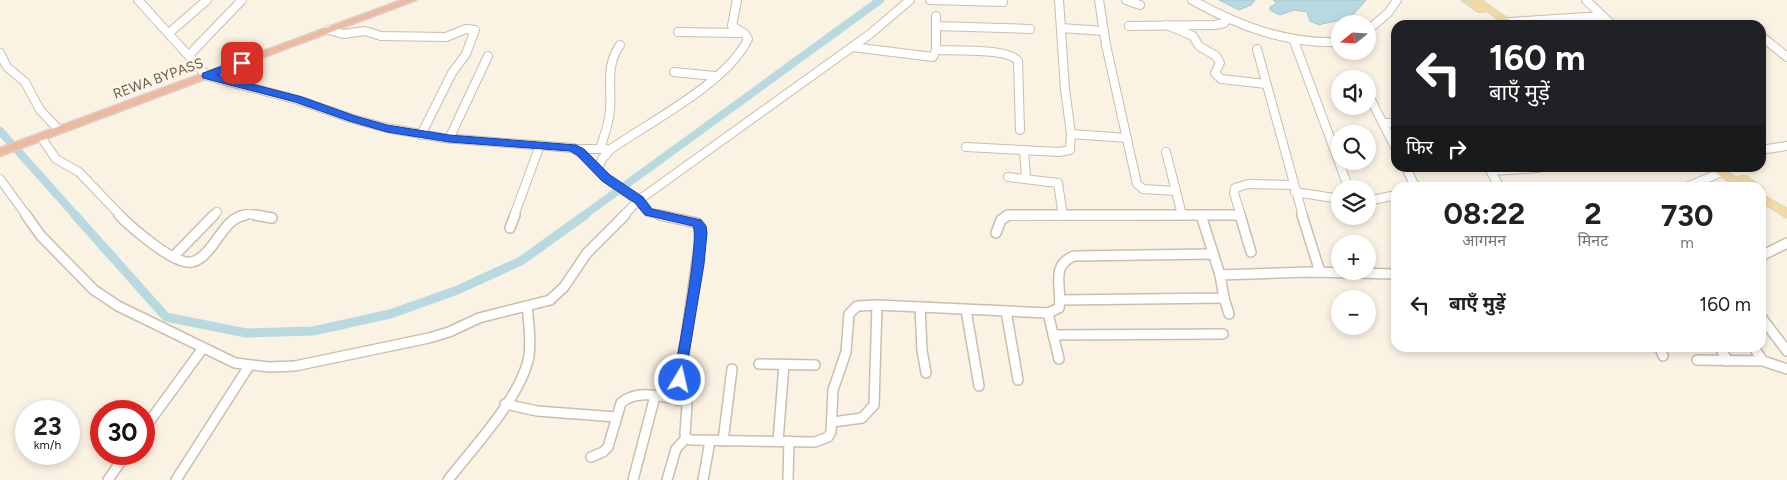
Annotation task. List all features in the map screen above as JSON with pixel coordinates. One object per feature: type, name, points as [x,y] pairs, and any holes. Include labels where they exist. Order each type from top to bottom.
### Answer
[{"type":"highway","name":"REWA BYPASS","points":[[0,152],[404,1]]},
{"type":"main road","points":[[1465,0],[1501,20]]},
{"type":"main road","points":[[1476,0],[1502,20]]},
{"type":"main road","points":[[1726,172],[1738,182]]},
{"type":"main road","points":[[1728,172],[1747,182]]},
{"type":"main road","points":[[1766,193],[1787,206]]},
{"type":"main road","points":[[1766,200],[1787,214]]},
{"type":"street","points":[[138,0],[207,76],[298,100],[352,119],[421,134],[449,139],[576,149],[611,149]]},
{"type":"street","points":[[169,34],[207,0]]},
{"type":"street","points":[[189,55],[242,0]]},
{"type":"street","points":[[598,170],[602,159],[611,149],[681,102],[734,62],[743,52],[748,40],[743,32],[732,26],[738,0]]},
{"type":"street","points":[[0,179],[41,236],[94,290],[118,306],[235,363],[249,366],[288,368],[304,365],[429,338],[449,332],[480,318],[550,300],[557,295],[587,253],[637,199],[646,197],[852,47],[910,0]]},
{"type":"street","points":[[930,0],[1004,2]]},
{"type":"street","points":[[966,147],[1065,152],[1070,150],[1071,134],[1065,89],[1059,0]]},
{"type":"street","points":[[1099,0],[1137,184],[1147,190],[1175,191]]},
{"type":"street","points":[[1126,0],[1140,5]]},
{"type":"street","points":[[1192,0],[1227,19],[1294,41],[1331,42]]},
{"type":"street","points":[[1376,23],[1388,13],[1397,0]]},
{"type":"street","points":[[1586,0],[1606,20]]},
{"type":"street","points":[[852,47],[929,58],[935,56],[936,16]]},
{"type":"street","points":[[1547,20],[1602,16]]},
{"type":"street","points":[[1129,26],[1215,25],[1224,23],[1227,19]]},
{"type":"street","points":[[1167,25],[1193,36],[1199,46],[1216,56],[1220,63],[1215,73],[1221,80],[1266,84]]},
{"type":"street","points":[[936,26],[1030,29]]},
{"type":"street","points":[[1061,28],[1104,31]]},
{"type":"street","points":[[329,30],[343,34],[364,31],[381,36],[446,37],[466,29],[475,30],[466,54],[452,73],[421,134]]},
{"type":"street","points":[[678,32],[743,32]]},
{"type":"street","points":[[1766,40],[1787,57]]},
{"type":"street","points":[[1294,41],[1346,180]]},
{"type":"street","points":[[600,149],[610,112],[608,71],[610,58],[620,45]]},
{"type":"street","points":[[1257,49],[1294,189],[1320,272]]},
{"type":"street","points":[[936,50],[1004,53],[1015,57],[1018,61],[1020,130]]},
{"type":"street","points":[[0,53],[7,67],[25,82],[40,110],[60,130]]},
{"type":"street","points":[[449,139],[488,56]]},
{"type":"street","points":[[674,72],[715,76]]},
{"type":"street","points":[[1376,109],[1391,139]]},
{"type":"street","points":[[1383,123],[1391,123]]},
{"type":"street","points":[[1071,134],[1127,138]]},
{"type":"street","points":[[36,139],[60,163],[80,172],[133,229],[173,257],[189,264],[199,260],[238,216],[251,214],[272,218]]},
{"type":"street","points":[[510,228],[540,145]]},
{"type":"street","points":[[1766,149],[1787,146]]},
{"type":"street","points":[[576,149],[606,178],[637,199],[648,212],[689,220],[700,226],[698,264],[677,400]]},
{"type":"street","points":[[1024,150],[1026,178]]},
{"type":"street","points":[[1166,152],[1182,215]]},
{"type":"street","points":[[1696,182],[1716,172]]},
{"type":"street","points":[[1008,177],[1058,183],[1063,216]]},
{"type":"street","points":[[1251,252],[1234,193],[1235,188],[1248,184],[1294,189],[1331,198]]},
{"type":"street","points":[[1376,199],[1391,196]]},
{"type":"street","points":[[173,257],[217,212]]},
{"type":"street","points":[[996,233],[1000,220],[1008,215],[1240,215]]},
{"type":"street","points":[[1200,215],[1220,275],[1229,314]]},
{"type":"street","points":[[1766,254],[1787,243]]},
{"type":"street","points":[[686,438],[710,441],[822,440],[831,432],[833,422],[833,390],[846,352],[848,314],[852,308],[857,306],[877,305],[1048,313],[1059,308],[1061,300],[1059,268],[1066,258],[1074,256],[1213,254]]},
{"type":"street","points":[[1220,275],[1320,272],[1391,274]]},
{"type":"street","points":[[1061,300],[1224,298]]},
{"type":"street","points":[[833,422],[864,418],[871,413],[874,405],[877,305]]},
{"type":"street","points":[[448,480],[505,404],[527,365],[530,348],[527,306]]},
{"type":"street","points":[[920,307],[922,350],[926,373]]},
{"type":"street","points":[[966,310],[979,386]]},
{"type":"street","points":[[1006,312],[1018,380]]},
{"type":"street","points":[[1048,313],[1059,359]]},
{"type":"street","points":[[1766,323],[1787,350]]},
{"type":"street","points":[[1053,335],[1223,334]]},
{"type":"street","points":[[155,413],[203,348]]},
{"type":"street","points":[[1722,352],[1728,361]]},
{"type":"street","points":[[1757,352],[1763,361]]},
{"type":"street","points":[[1697,360],[1763,361],[1787,369]]},
{"type":"street","points":[[759,364],[815,365]]},
{"type":"street","points":[[784,365],[784,441],[788,480]]},
{"type":"street","points":[[176,480],[249,366]]},
{"type":"street","points":[[723,441],[732,369]]},
{"type":"street","points":[[591,457],[598,456],[608,447],[616,417],[624,398],[635,395],[684,401],[687,404],[684,428],[686,438]]},
{"type":"street","points":[[633,480],[655,396]]},
{"type":"street","points":[[505,404],[536,411],[616,417]]},
{"type":"street","points":[[667,480],[676,449],[686,438]]},
{"type":"street","points":[[703,480],[710,441]]},
{"type":"street","points":[[108,480],[118,465]]},
{"type":"water","points":[[1219,0],[1255,0],[1251,5],[1239,10]]},
{"type":"water","points":[[1273,0],[1366,0],[1351,15],[1331,15],[1331,22],[1319,25],[1310,21],[1307,12],[1294,10],[1280,15],[1270,10],[1270,7],[1277,3]]},
{"type":"waterway","points":[[583,216],[880,0]]},
{"type":"waterway","points":[[0,131],[76,216]]},
{"type":"waterway","points":[[75,215],[166,317],[246,333],[313,331],[390,314],[455,291],[521,261],[585,215]]},
{"type":"route","points":[[242,63],[207,76],[298,100],[352,119],[387,128],[449,139],[573,148],[580,152],[606,178],[639,200],[648,212],[697,223],[700,226],[701,233],[698,264],[680,380]]}]
